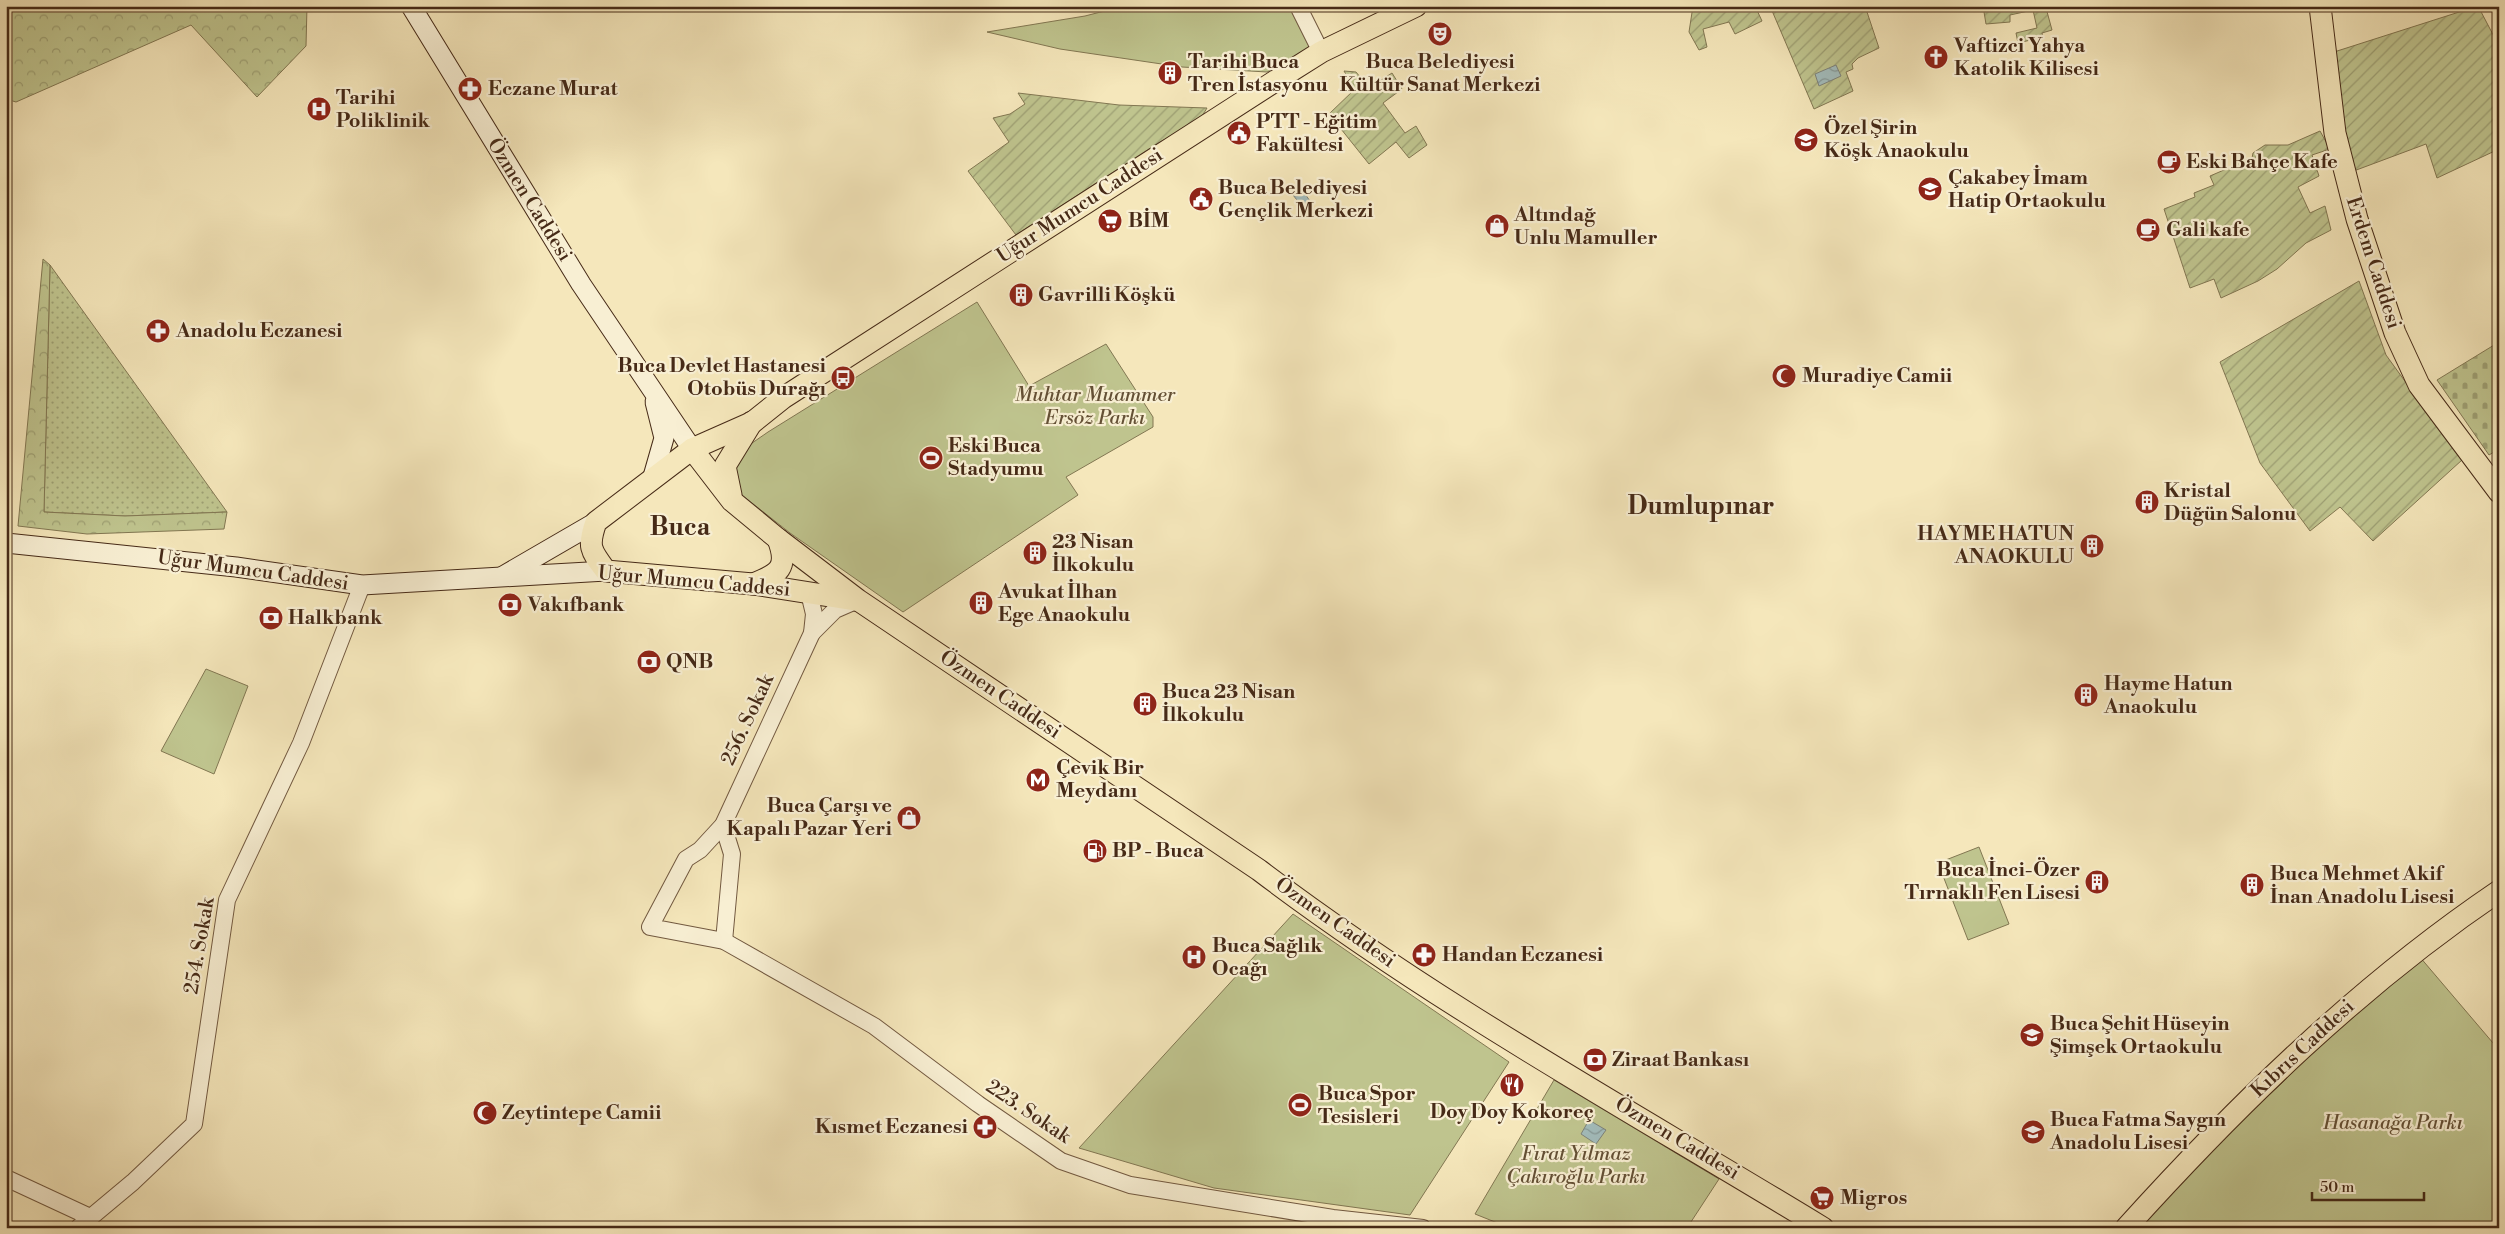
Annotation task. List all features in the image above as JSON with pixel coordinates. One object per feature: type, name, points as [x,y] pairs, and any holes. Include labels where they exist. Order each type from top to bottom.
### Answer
[{"type":"main road","name":"Özmen Caddesi","points":[[411,6],[581,284],[692,449],[732,501],[858,600],[1259,870],[1303,903],[1456,1006],[1823,1228]]},
{"type":"main road","name":"Uğur Mumcu Caddesi","points":[[500,578],[596,522],[692,449],[753,422],[791,393],[1320,52],[1416,6]]},
{"type":"main road","name":"Erdem Caddesi","points":[[2320,6],[2335,133],[2357,219],[2395,333],[2419,386],[2499,492]]},
{"type":"main road","points":[[652,480],[664,438],[653,391]]},
{"type":"main road","name":"Uğur Mumcu Caddesi","points":[[732,501],[725,466],[753,422]]},
{"type":"main road","points":[[596,522],[590,538],[592,551],[606,571]]},
{"type":"main road","points":[[753,584],[772,577],[779,570],[783,553],[778,539]]},
{"type":"main road","name":"Uğur Mumcu Caddesi","points":[[6,543],[110,552],[362,585],[606,571],[753,584],[858,600]]},
{"type":"main road","name":"Kıbrıs Caddesi","points":[[2126,1228],[2185,1163],[2275,1073],[2347,1006],[2460,917],[2499,890]]},
{"type":"street","points":[[1298,6],[1320,52]]},
{"type":"street","name":"254. Sokak","points":[[84,1222],[133,1182],[194,1124],[227,900],[301,743],[362,585]]},
{"type":"street","name":"256. Sokak","points":[[650,927],[686,859],[700,850],[723,824],[812,633],[814,614],[809,593]]},
{"type":"street","name":"256. Sokak","points":[[812,633],[835,610],[858,600]]},
{"type":"street","points":[[723,824],[732,854],[724,941]]},
{"type":"street","name":"223. Sokak","points":[[650,927],[724,941],[874,1026],[978,1104],[1061,1161],[1130,1185],[1333,1218],[1423,1228]]},
{"type":"street","points":[[6,1178],[84,1222]]},
{"type":"green space","points":[[6,6],[307,6],[306,46],[257,97],[191,25],[16,102],[6,99]]},
{"type":"green space","points":[[1124,6],[1289,6],[1312,52],[1267,72],[1182,67],[1060,49],[987,32],[1085,16]]},
{"type":"green space","points":[[1693,6],[1755,6],[1762,21],[1735,34],[1729,22],[1703,29],[1707,47],[1699,50],[1689,32]]},
{"type":"green space","points":[[1770,6],[1865,6],[1879,48],[1858,58],[1852,64],[1853,69],[1846,72],[1853,91],[1814,109]]},
{"type":"green space","points":[[1983,6],[2052,6],[2046,8],[2052,30],[2042,33],[2043,37],[2018,43],[2016,33],[2037,28],[2033,10],[2010,15],[2010,22],[1986,24]]},
{"type":"green space","points":[[2478,6],[2499,46],[2499,149],[2437,178],[2426,144],[2351,172],[2334,52]]},
{"type":"green space","points":[[1344,71],[1356,72],[1369,88],[1392,73],[1402,89],[1383,103],[1405,133],[1416,126],[1427,145],[1409,158],[1396,142],[1369,164],[1329,114],[1355,89]]},
{"type":"green space","points":[[1018,93],[1119,105],[1207,108],[1199,121],[1158,143],[1016,235],[968,171],[1009,142],[993,118],[1010,114],[1025,104]]},
{"type":"green space","points":[[2320,131],[2330,149],[2312,155],[2319,176],[2298,187],[2310,213],[2325,206],[2331,230],[2306,243],[2277,269],[2258,281],[2221,298],[2214,279],[2190,288],[2164,209],[2195,197],[2194,193],[2214,185],[2210,176],[2252,158],[2253,153],[2265,145],[2288,145]]},
{"type":"green space","points":[[43,259],[50,265],[44,512],[125,516],[227,512],[224,529],[87,534],[18,526]]},
{"type":"green space","points":[[50,265],[227,512],[125,516],[44,512]]},
{"type":"green space","points":[[2359,281],[2386,355],[2462,460],[2373,541],[2340,507],[2310,531],[2260,463],[2220,362]]},
{"type":"green space","name":"Eski Buca Stadyumu","points":[[977,302],[1029,386],[1106,344],[1153,417],[1153,427],[1066,477],[1078,495],[903,612],[790,533],[738,492],[732,466],[742,450],[768,432]]},
{"type":"green space","points":[[2499,342],[2499,449],[2489,455],[2437,380]]},
{"type":"green space","points":[[206,669],[248,686],[214,774],[161,751]]},
{"type":"green space","points":[[1979,847],[2009,924],[1968,940],[1938,863]]},
{"type":"green space","name":"Buca Spor Tesisleri","points":[[1293,914],[1509,1062],[1410,1215],[1214,1188],[1079,1148]]},
{"type":"green space","name":"Hasanağa Parkı","points":[[2419,956],[2499,1050],[2499,1228],[2135,1228],[2182,1175],[2282,1083],[2349,1016]]},
{"type":"green space","name":"Fırat Yılmaz Çakıroğlu Parkı","points":[[1554,1080],[1719,1179],[1687,1228],[1510,1228],[1475,1214]]},
{"type":"water","points":[[1836,65],[1841,76],[1819,86],[1815,74]]},
{"type":"water","points":[[1301,188],[1312,204],[1304,209],[1293,195]]},
{"type":"water","points":[[1589,1120],[1606,1130],[1596,1144],[1581,1134]]},
{"type":"place","name":"Buca Belediyesi Kültür Sanat Merkezi","points":[[1440,34]]},
{"type":"place","name":"Vaftizci Yahya Katolik Kilisesi","points":[[1936,57]]},
{"type":"place","name":"Tarihi Buca Tren İstasyonu","points":[[1170,73]]},
{"type":"place","name":"Eczane Murat","points":[[470,89]]},
{"type":"place","name":"Tarihi Poliklinik","points":[[319,109]]},
{"type":"place","name":"PTT - Eğitim Fakültesi","points":[[1239,133]]},
{"type":"place","name":"Özel Şirin Köşk Anaokulu","points":[[1806,140]]},
{"type":"place","name":"Eski Bahçe Kafe","points":[[2169,162]]},
{"type":"place","name":"Çakabey İmam Hatip Ortaokulu","points":[[1930,189]]},
{"type":"place","name":"Buca Belediyesi Gençlik Merkezi","points":[[1201,199]]},
{"type":"place","name":"BİM","points":[[1110,221]]},
{"type":"place","name":"Altındağ Unlu Mamuller","points":[[1497,226]]},
{"type":"place","name":"Gali kafe","points":[[2148,230]]},
{"type":"place","name":"Gavrilli Köşkü","points":[[1021,295]]},
{"type":"place","name":"Anadolu Eczanesi","points":[[158,331]]},
{"type":"place","name":"Muradiye Camii","points":[[1784,376]]},
{"type":"place","name":"Buca Devlet Hastanesi Otobüs Durağı","points":[[843,378]]},
{"type":"place","name":"Eski Buca Stadyumu","points":[[931,458]]},
{"type":"place","name":"Kristal Düğün Salonu","points":[[2147,502]]},
{"type":"place","name":"HAYME HATUN ANAOKULU","points":[[2092,546]]},
{"type":"place","name":"23 Nisan İlkokulu","points":[[1035,553]]},
{"type":"place","name":"Avukat İlhan Ege Anaokulu","points":[[981,603]]},
{"type":"place","name":"Vakıfbank","points":[[510,605]]},
{"type":"place","name":"Halkbank","points":[[271,618]]},
{"type":"place","name":"QNB","points":[[649,662]]},
{"type":"place","name":"Hayme Hatun Anaokulu","points":[[2086,695]]},
{"type":"place","name":"Buca 23 Nisan İlkokulu","points":[[1145,704]]},
{"type":"place","name":"Çevik Bir Meydanı","points":[[1038,780]]},
{"type":"place","name":"Buca Çarşı ve Kapalı Pazar Yeri","points":[[909,818]]},
{"type":"place","name":"BP - Buca","points":[[1095,851]]},
{"type":"place","name":"Buca İnci-Özer Tırnaklı Fen Lisesi","points":[[2097,882]]},
{"type":"place","name":"Buca Mehmet Akif İnan Anadolu Lisesi","points":[[2252,885]]},
{"type":"place","name":"Handan Eczanesi","points":[[1424,955]]},
{"type":"place","name":"Buca Sağlık Ocağı","points":[[1194,957]]},
{"type":"place","name":"Buca Şehit Hüseyin Şimşek Ortaokulu","points":[[2032,1035]]},
{"type":"place","name":"Ziraat Bankası","points":[[1595,1060]]},
{"type":"place","name":"Doy Doy Kokoreç","points":[[1512,1085]]},
{"type":"place","name":"Buca Spor Tesisleri","points":[[1300,1105]]},
{"type":"place","name":"Zeytintepe Camii","points":[[485,1113]]},
{"type":"place","name":"Kısmet Eczanesi","points":[[985,1127]]},
{"type":"place","name":"Buca Fatma Saygın Anadolu Lisesi","points":[[2033,1132]]},
{"type":"place","name":"Migros","points":[[1822,1198]]},
{"type":"district","name":"Dumlupınar","points":[[1701,506]]},
{"type":"district","name":"Buca","points":[[680,527]]},
{"type":"park label","name":"Muhtar Muammer Ersöz Parkı","points":[[1095,406]]}]
